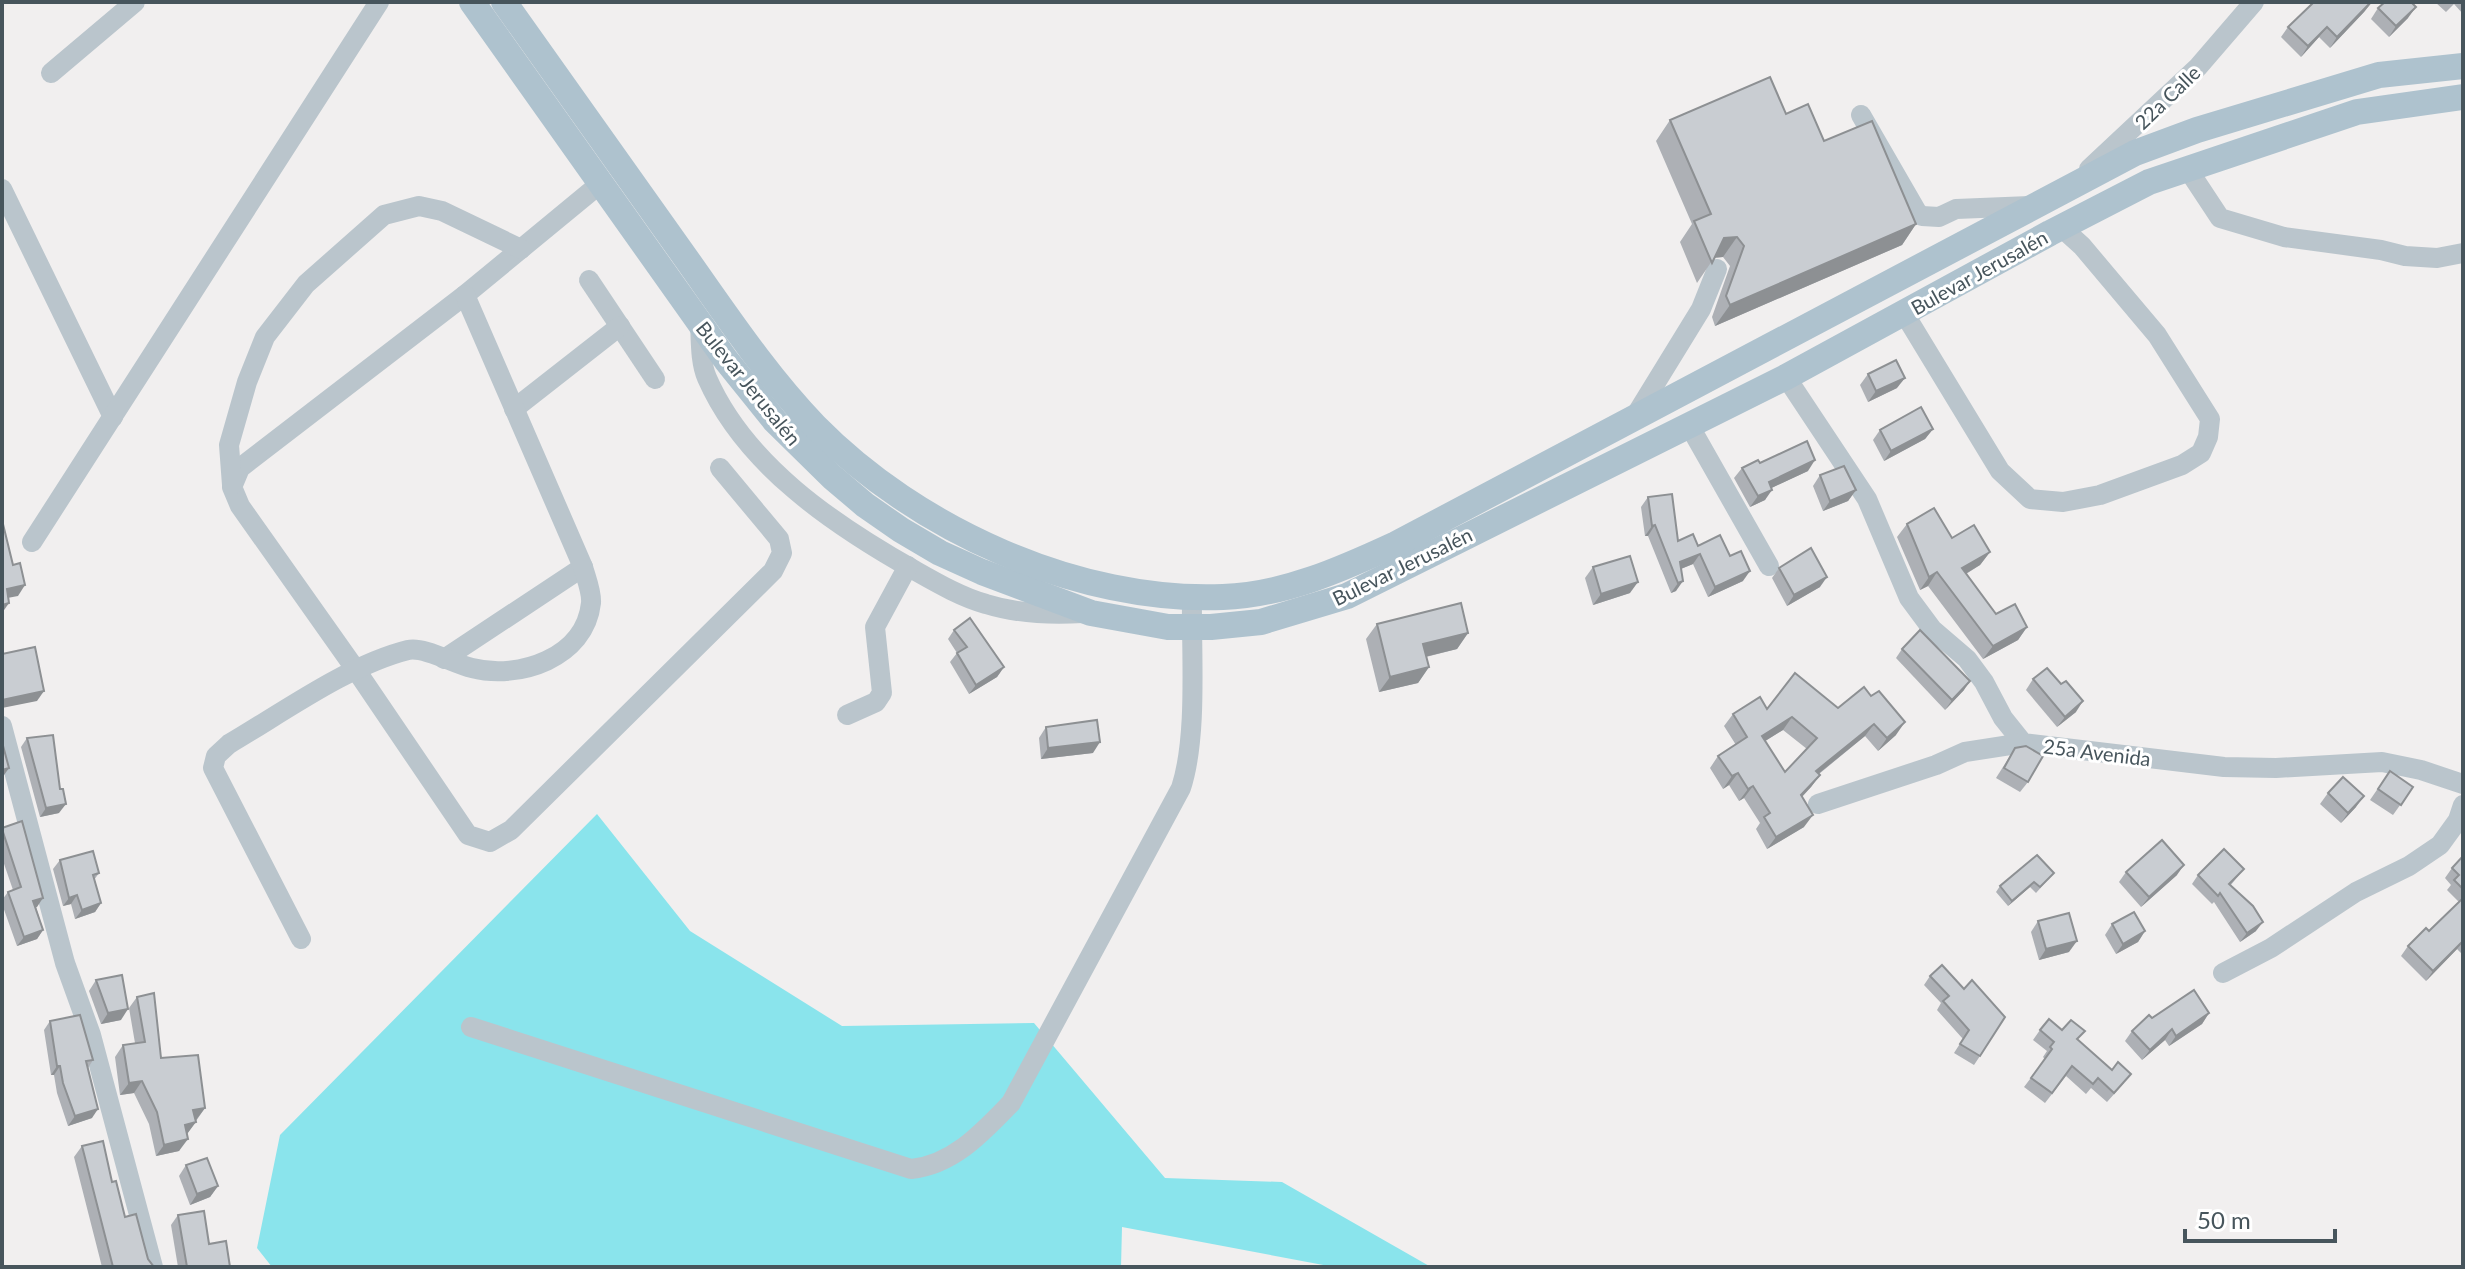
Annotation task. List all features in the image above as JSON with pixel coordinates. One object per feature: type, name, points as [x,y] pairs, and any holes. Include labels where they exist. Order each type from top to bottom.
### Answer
[{"type":"main road","name":"Bulevar Jerusalén","points":[[472,2],[700,323],[775,421],[799,447],[865,505],[940,553],[1029,591],[1091,613],[1168,627],[1261,622],[1347,596],[1786,377],[2149,182],[2357,112],[2463,97]]},
{"type":"main road","name":"Bulevar Jerusalén","points":[[504,2],[747,344],[792,402],[852,460],[921,510],[1001,551],[1101,586],[1192,596],[1224,597],[1277,589],[1334,572],[1396,544],[2135,153],[2275,105],[2379,75],[2463,66]]},
{"type":"street","points":[[51,73],[135,2]]},
{"type":"street","points":[[32,542],[379,2]]},
{"type":"street","name":"22a Calle","points":[[2072,184],[2198,67],[2254,2]]},
{"type":"street","points":[[1861,115],[1922,216],[1939,217],[1956,209],[2030,206]]},
{"type":"street","points":[[2187,168],[2220,218],[2284,237],[2405,256],[2437,258],[2463,253]]},
{"type":"street","points":[[232,487],[240,468],[465,295],[601,183]]},
{"type":"street","points":[[2,189],[113,417]]},
{"type":"street","points":[[521,249],[442,211],[419,206],[384,215],[306,284],[265,337],[247,382],[229,445],[232,487],[240,506],[468,835],[490,842],[511,830],[773,571],[782,553],[779,539],[720,468]]},
{"type":"street","points":[[1904,313],[2000,471],[2030,499],[2063,502],[2100,495],[2182,465],[2201,453],[2208,437],[2210,419],[2157,335],[2082,246],[2061,227]]},
{"type":"street","points":[[1634,418],[1701,309],[1717,269]]},
{"type":"street","points":[[589,280],[655,379]]},
{"type":"street","points":[[301,939],[213,768],[216,756],[229,744],[356,670],[414,648],[474,669],[509,672],[538,666],[562,652],[581,633],[591,602],[583,567],[465,295]]},
{"type":"street","points":[[700,323],[705,374],[747,442],[782,477],[831,518],[873,547],[945,587],[986,604],[1043,615],[1091,613]]},
{"type":"street","points":[[514,409],[620,326]]},
{"type":"street","name":"25a Avenida","points":[[1786,377],[1867,499],[1909,598],[1932,629],[1967,659],[1984,682],[2003,718],[2023,743],[2224,767],[2276,768],[2382,762],[2421,770],[2463,784]]},
{"type":"street","points":[[1689,425],[1769,566]]},
{"type":"street","points":[[847,715],[876,702],[882,693],[875,627],[908,566]]},
{"type":"street","points":[[444,659],[583,567]]},
{"type":"street","points":[[471,1027],[911,1169],[937,1164],[977,1137],[1011,1103],[1181,788],[1187,769],[1192,596]]},
{"type":"street","points":[[2,726],[65,963],[91,1035],[153,1267]]},
{"type":"street","points":[[1818,804],[1936,765],[1965,752],[2023,743]]},
{"type":"street","points":[[2223,973],[2271,948],[2356,892],[2409,866],[2440,845],[2458,820],[2463,805]]},
{"type":"water","points":[[597,814],[690,931],[842,1026],[1034,1023],[1165,1178],[1282,1182],[1431,1267],[1334,1267],[1122,1227],[1121,1267],[272,1267],[257,1248],[280,1135]]},
{"type":"building","points":[[2314,2],[2371,2],[2337,37],[2327,27],[2308,46],[2288,27]]},
{"type":"building","points":[[2385,2],[2411,2],[2416,7],[2396,26],[2378,8]]},
{"type":"building","points":[[1770,77],[1786,114],[1808,104],[1824,141],[1872,121],[1916,224],[1730,305],[1726,296],[1744,246],[1737,237],[1724,238],[1712,263],[1694,221],[1711,214],[1670,120]]},
{"type":"building","points":[[1896,360],[1905,378],[1876,391],[1868,374]]},
{"type":"building","points":[[1921,407],[1933,429],[1891,451],[1880,430]]},
{"type":"building","points":[[1807,441],[1815,460],[1769,482],[1772,490],[1758,496],[1742,468]]},
{"type":"building","points":[[1844,466],[1856,490],[1830,501],[1820,475]]},
{"type":"building","points":[[1672,494],[1678,541],[1693,534],[1698,546],[1720,535],[1730,556],[1741,551],[1750,571],[1715,587],[1700,554],[1680,562],[1683,581],[1678,583],[1655,525],[1652,526],[1648,497]]},
{"type":"building","points":[[1934,508],[1952,538],[1974,525],[1990,552],[1962,568],[1996,614],[2015,604],[2027,627],[1993,646],[1937,572],[1929,577],[1907,524]]},
{"type":"building","points":[[2,520],[13,565],[20,563],[25,585],[7,589],[9,603],[2,605]]},
{"type":"building","points":[[1811,548],[1827,577],[1794,595],[1779,568]]},
{"type":"building","points":[[1630,556],[1638,582],[1601,594],[1593,567]]},
{"type":"building","points":[[1461,603],[1468,633],[1423,644],[1429,667],[1390,677],[1377,624]]},
{"type":"building","points":[[970,618],[1004,667],[976,685],[957,653],[967,647],[954,630]]},
{"type":"building","points":[[1920,630],[1970,681],[1952,700],[1902,649]]},
{"type":"building","points":[[35,647],[44,691],[2,700],[2,654]]},
{"type":"building","points":[[2047,668],[2061,684],[2066,681],[2083,701],[2065,717],[2033,679]]},
{"type":"building","points":[[1795,673],[1838,708],[1864,687],[1871,696],[1879,691],[1905,722],[1887,738],[1874,724],[1816,771],[1820,775],[1801,795],[1813,815],[1776,837],[1764,817],[1770,813],[1753,786],[1748,789],[1738,773],[1732,776],[1718,756],[1747,737],[1733,714],[1760,697],[1767,709]],"holes":[[[1792,717],[1817,738],[1785,772],[1762,736]]]},
{"type":"building","points":[[1097,720],[1100,742],[1048,748],[1046,727]]},
{"type":"building","points":[[53,735],[60,789],[63,789],[66,804],[46,808],[27,738]]},
{"type":"building","points":[[2,742],[9,768],[2,770]]},
{"type":"building","points":[[2026,746],[2043,756],[2028,782],[2004,768],[2015,748]]},
{"type":"building","points":[[2390,771],[2413,787],[2401,805],[2378,789]]},
{"type":"building","points":[[2343,777],[2364,796],[2348,813],[2328,793]]},
{"type":"building","points":[[22,821],[43,898],[33,901],[43,930],[24,937],[8,892],[21,887],[2,829]]},
{"type":"building","points":[[2162,840],[2184,865],[2149,897],[2126,872]]},
{"type":"building","points":[[2224,849],[2244,869],[2229,884],[2253,906],[2263,922],[2247,933],[2220,893],[2218,896],[2198,875]]},
{"type":"building","points":[[93,851],[99,873],[93,875],[101,903],[82,910],[77,895],[69,898],[60,860]]},
{"type":"building","points":[[2037,855],[2054,873],[2040,887],[2034,882],[2012,901],[2000,886]]},
{"type":"building","points":[[2463,856],[2463,889],[2454,880],[2459,875],[2452,868]]},
{"type":"building","points":[[2463,898],[2463,941],[2433,971],[2408,946],[2426,928],[2429,931]]},
{"type":"building","points":[[2134,912],[2145,931],[2123,944],[2112,924]]},
{"type":"building","points":[[2069,913],[2077,941],[2046,949],[2038,921]]},
{"type":"building","points":[[1942,965],[1964,989],[1972,980],[2005,1017],[1980,1056],[1960,1044],[1969,1030],[1943,1001],[1949,996],[1930,976]]},
{"type":"building","points":[[122,975],[128,1009],[108,1013],[96,980]]},
{"type":"building","points":[[2194,990],[2209,1013],[2176,1036],[2172,1029],[2150,1050],[2132,1031],[2149,1015],[2152,1018]]},
{"type":"building","points":[[154,993],[161,1058],[198,1055],[205,1108],[193,1110],[196,1122],[185,1125],[188,1139],[164,1145],[157,1112],[142,1081],[129,1083],[123,1045],[145,1042],[137,997]]},
{"type":"building","points":[[80,1015],[93,1060],[86,1061],[98,1109],[75,1116],[60,1066],[57,1066],[50,1021]]},
{"type":"building","points":[[2049,1019],[2062,1030],[2071,1020],[2085,1031],[2077,1039],[2112,1070],[2118,1062],[2131,1074],[2114,1093],[2098,1078],[2093,1084],[2072,1066],[2052,1093],[2031,1078],[2052,1049],[2050,1047],[2054,1042],[2040,1030]]},
{"type":"building","points":[[103,1141],[112,1182],[116,1181],[125,1217],[136,1214],[148,1259],[154,1267],[113,1267],[82,1146]]},
{"type":"building","points":[[207,1158],[218,1186],[197,1194],[186,1165]]},
{"type":"building","points":[[204,1211],[209,1244],[226,1241],[230,1267],[187,1267],[178,1215]]}]
